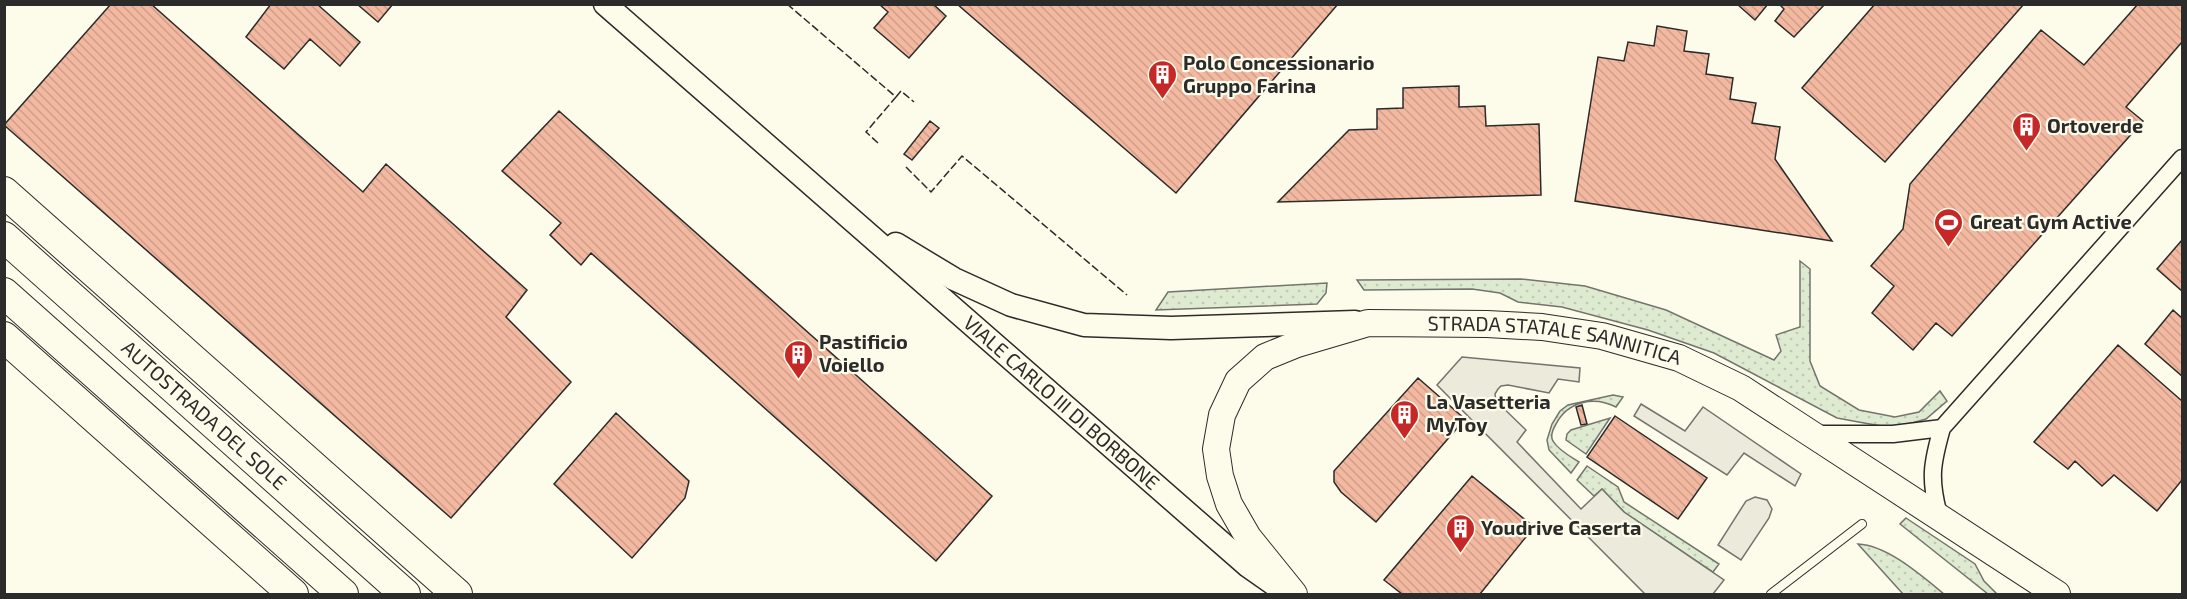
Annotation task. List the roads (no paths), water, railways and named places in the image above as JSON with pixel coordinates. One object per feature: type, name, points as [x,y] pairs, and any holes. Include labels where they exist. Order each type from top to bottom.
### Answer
[{"type":"highway","points":[[4,192],[457,594]]},
{"type":"highway","name":"AUTOSTRADA DEL SOLE","points":[[4,237],[405,594]]},
{"type":"highway","name":"AUTOSTRADA DEL SOLE","points":[[4,293],[344,594]]},
{"type":"highway","points":[[4,337],[293,594]]},
{"type":"main road","name":"VIALE CARLO III DI BORBONE","points":[[605,4],[1248,566],[1288,594]]},
{"type":"main road","name":"VIALE CARLO III DI BORBONE","points":[[837,206],[954,279],[1011,305],[1084,325],[1171,328],[1368,323]]},
{"type":"main road","name":"STRADA STATALE SANNITICA","points":[[1294,594],[1248,537],[1229,504],[1220,476],[1216,449],[1222,415],[1238,381],[1265,357],[1297,344],[1368,323],[1542,327],[1602,336],[1680,358],[1741,388],[2057,594]]},
{"type":"street","points":[[1939,515],[1932,490],[1933,459],[1942,428],[2182,158]]},
{"type":"street","points":[[1813,434],[1893,434],[1942,428]]},
{"type":"lane","points":[[1772,594],[1862,524]]},
{"type":"place","name":"Polo Concessionario Gruppo Farina","points":[[1162,100]]},
{"type":"place","name":"Ortoverde","points":[[2026,152]]},
{"type":"place","name":"Great Gym Active","points":[[1949,248]]},
{"type":"place","name":"Pastificio Voiello","points":[[798,380]]},
{"type":"place","name":"La Vasetteria MyToy","points":[[1405,440]]},
{"type":"place","name":"Youdrive Caserta","points":[[1460,554]]}]
